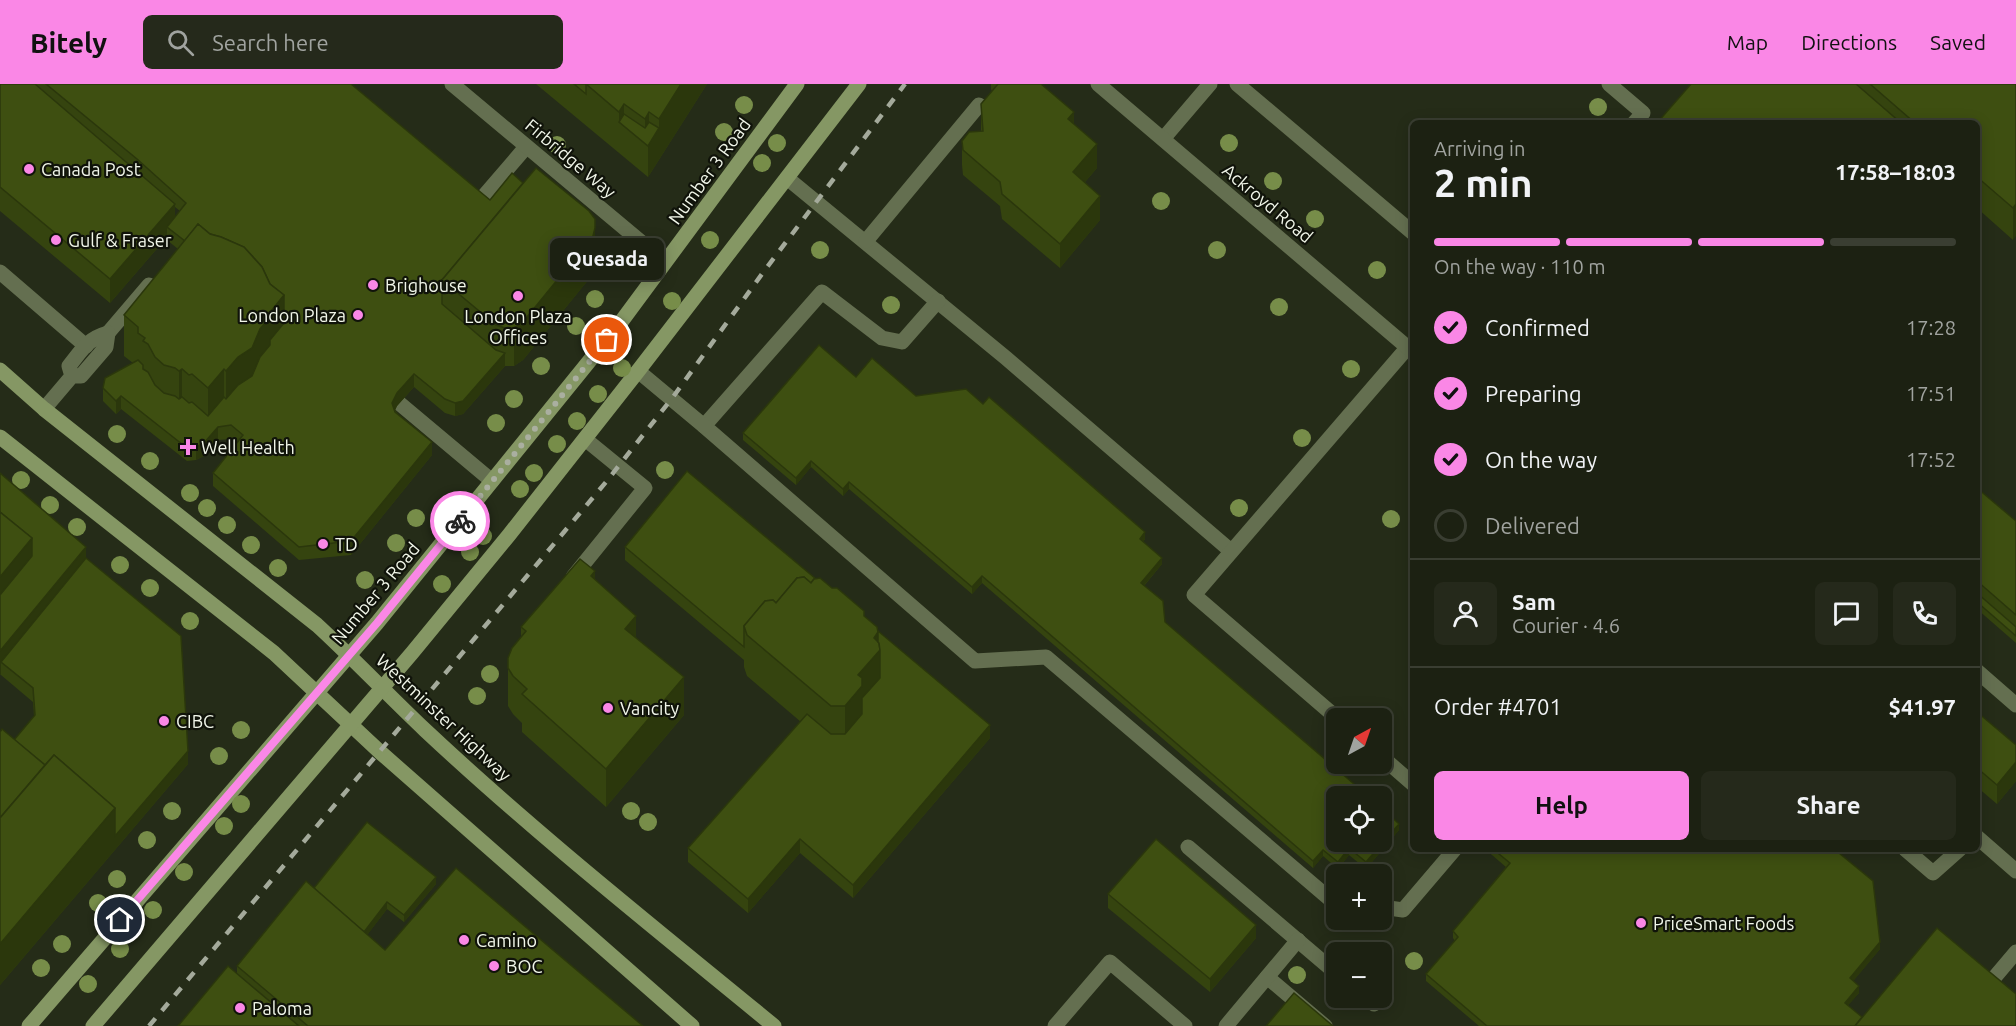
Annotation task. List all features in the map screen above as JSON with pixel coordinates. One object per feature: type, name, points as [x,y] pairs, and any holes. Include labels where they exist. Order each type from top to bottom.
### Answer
[{"type":"main road","name":"Number 3 Road","points":[[29,1026],[377,623],[621,322],[797,84]]},
{"type":"main road","points":[[93,1026],[420,644],[585,440],[859,84]]},
{"type":"main road","name":"Westminster Highway","points":[[0,370],[44,409],[317,625],[425,730],[579,866],[774,1026]]},
{"type":"main road","points":[[0,437],[274,653],[350,725],[692,1026]]},
{"type":"street","name":"Firbridge Way","points":[[452,84],[665,262]]},
{"type":"street","name":"Ackroyd Road","points":[[1098,84],[1410,349]]},
{"type":"street","points":[[1163,139],[1210,84]]},
{"type":"street","points":[[1237,84],[1410,230]]},
{"type":"street","points":[[1610,84],[1643,112],[1636,120]]},
{"type":"street","points":[[866,241],[979,105]]},
{"type":"street","points":[[478,203],[526,147]]},
{"type":"street","points":[[787,178],[938,301],[1231,551]]},
{"type":"street","points":[[0,272],[86,346]]},
{"type":"street","points":[[44,409],[72,376],[81,376],[106,347],[108,333],[158,275]]},
{"type":"street","points":[[705,426],[822,292],[882,338],[902,342],[938,301]]},
{"type":"street","points":[[72,376],[69,366],[94,337],[108,333]]},
{"type":"street","points":[[1326,709],[1194,595],[1410,349]]},
{"type":"street","points":[[638,371],[705,426],[975,662],[1046,657],[1326,896]]},
{"type":"street","points":[[399,403],[492,481]]},
{"type":"street","points":[[560,592],[645,488],[585,440]]},
{"type":"street","points":[[1980,674],[2016,705]]},
{"type":"street","points":[[1392,766],[1410,781]]},
{"type":"street","points":[[1980,840],[2016,871]]},
{"type":"street","points":[[1188,847],[1326,964]]},
{"type":"street","points":[[1392,908],[1403,910],[1452,852]]},
{"type":"street","points":[[1908,852],[1933,873],[1957,852]]},
{"type":"street","points":[[1226,1026],[1298,940]]},
{"type":"street","points":[[1983,991],[2016,952]]},
{"type":"street","points":[[1055,1026],[1110,962],[1185,1026]]},
{"type":"street","points":[[1267,977],[1325,1026]]},
{"type":"building","points":[[0,84],[35,84],[175,204],[110,279],[0,187]]},
{"type":"building","name":"London Plaza","points":[[46,84],[351,84],[490,200],[512,173],[523,183],[442,280],[442,304],[496,350],[505,353],[463,401],[455,403],[445,399],[414,374],[397,393],[392,403],[395,412],[432,442],[351,541],[299,547],[213,473],[243,435],[231,425],[218,427],[204,443],[187,448],[121,396],[116,401],[103,388],[105,378],[138,360],[155,385],[164,393],[179,399],[182,397],[189,403],[192,402],[208,416],[224,397],[226,399],[238,385],[252,376],[260,357],[270,345],[270,340],[284,323],[284,295],[270,284],[262,267],[244,247],[210,234],[198,224],[185,241],[167,227],[186,203]]},
{"type":"building","points":[[574,84],[586,84],[586,94]]},
{"type":"building","points":[[586,84],[681,84],[659,119],[649,112],[645,119],[624,104],[619,112]]},
{"type":"building","points":[[998,84],[1041,84],[1074,112],[1068,119],[1097,144],[1073,172],[1100,196],[1060,244],[1002,194],[1000,182],[963,150],[962,141],[969,132],[983,131],[981,104]]},
{"type":"building","points":[[1691,84],[1856,84],[1898,120],[1660,120]]},
{"type":"building","points":[[1870,84],[2016,84],[2016,204],[2013,208],[1980,180],[1980,120],[1912,120]]},
{"type":"building","points":[[624,114],[645,128],[649,122],[659,128],[648,146],[619,122]]},
{"type":"building","points":[[536,168],[589,211],[595,219],[595,228],[593,236],[523,322],[514,328],[505,328],[496,325],[442,280]]},
{"type":"building","points":[[198,224],[210,234],[244,247],[262,267],[270,284],[284,295],[268,315],[270,317],[260,329],[252,348],[238,357],[226,371],[224,369],[208,388],[192,374],[189,375],[182,369],[179,371],[164,365],[143,341],[145,338],[138,333],[138,327],[124,315]]},
{"type":"building","points":[[819,345],[856,377],[872,358],[916,396],[966,389],[983,404],[989,397],[1145,532],[1140,539],[1162,558],[1141,583],[1163,601],[1165,622],[1326,760],[1326,774],[1342,774],[1356,786],[1326,786],[1326,852],[1346,852],[1338,862],[1323,850],[1313,861],[982,576],[972,587],[849,482],[843,489],[811,461],[796,478],[743,433]]},
{"type":"building","points":[[687,471],[816,579],[811,583],[804,577],[797,578],[776,603],[773,600],[765,601],[744,626],[744,647],[625,547]]},
{"type":"building","points":[[0,473],[86,547],[0,651],[0,595],[32,556],[32,538],[0,512]]},
{"type":"building","points":[[1980,491],[2016,521],[2016,615],[1980,584]]},
{"type":"building","points":[[0,512],[32,538],[0,577]]},
{"type":"building","points":[[86,558],[181,636],[188,751],[115,836],[115,808],[54,755],[45,765],[14,740],[35,715],[33,688],[1,662]]},
{"type":"building","points":[[580,559],[595,571],[591,576],[636,616],[625,629],[684,677],[606,769],[522,694],[527,689],[508,668],[508,658],[512,648],[526,631],[521,627]]},
{"type":"building","points":[[804,577],[811,583],[814,579],[820,578],[832,588],[837,588],[864,611],[864,616],[877,627],[878,632],[874,638],[879,643],[880,650],[858,675],[862,678],[862,686],[845,706],[831,706],[747,635],[744,626],[765,601],[773,600],[776,603],[797,578]]},
{"type":"building","points":[[1980,596],[2016,627],[2016,636],[1980,605]]},
{"type":"building","points":[[878,631],[990,725],[853,885],[800,839],[748,899],[688,848],[807,714],[831,734],[845,734],[862,714],[862,698],[880,678]]},
{"type":"building","points":[[1980,715],[2016,745],[2016,762],[1997,785],[1980,771]]},
{"type":"building","points":[[2,729],[45,765],[0,818],[0,732]]},
{"type":"building","points":[[54,755],[115,808],[0,944],[0,818]]},
{"type":"building","points":[[1392,817],[1399,824],[1392,832]]},
{"type":"building","points":[[367,822],[436,877],[404,915],[387,902],[364,932],[314,888]]},
{"type":"building","points":[[1156,839],[1256,925],[1210,979],[1108,894]]},
{"type":"building","points":[[1354,852],[1375,852],[1366,862]]},
{"type":"building","points":[[1497,852],[1838,852],[1873,881],[1880,942],[1850,978],[1859,986],[1845,1003],[1862,1017],[1855,1026],[1487,1026],[1426,974],[1458,937],[1453,931],[1510,863]]},
{"type":"building","name":"Camino","points":[[456,868],[643,1026],[308,1026],[237,966],[306,881],[385,950]]},
{"type":"building","points":[[1937,928],[2016,994],[2016,1026],[1855,1026]]},
{"type":"building","points":[[228,966],[299,1026],[178,1026]]},
{"type":"building","points":[[1294,993],[1333,1026],[1266,1026]]},
{"type":"railway","points":[[149,1026],[606,482],[673,397],[905,84]]},
{"type":"way so far","points":[[460,521],[607,340]]},
{"type":"place","name":"Canada Post","points":[[29,169]]},
{"type":"place","name":"Gulf & Fraser","points":[[56,240]]},
{"type":"place","name":"Brighouse","points":[[373,285]]},
{"type":"place","name":"London Plaza Offices","points":[[518,296]]},
{"type":"place","name":"London Plaza","points":[[358,315]]},
{"type":"place","name":"Quesada","points":[[607,340]]},
{"type":"place","name":"Well Health","points":[[188,447]]},
{"type":"place","name":"TD","points":[[323,544]]},
{"type":"place","name":"Vancity","points":[[608,708]]},
{"type":"place","name":"CIBC","points":[[164,721]]},
{"type":"place","name":"PriceSmart Foods","points":[[1641,923]]},
{"type":"place","name":"Camino","points":[[464,940]]},
{"type":"place","name":"BOC","points":[[494,966]]},
{"type":"place","name":"Paloma","points":[[240,1008]]},
{"type":"route","points":[[120,920],[377,623],[460,521]]}]
